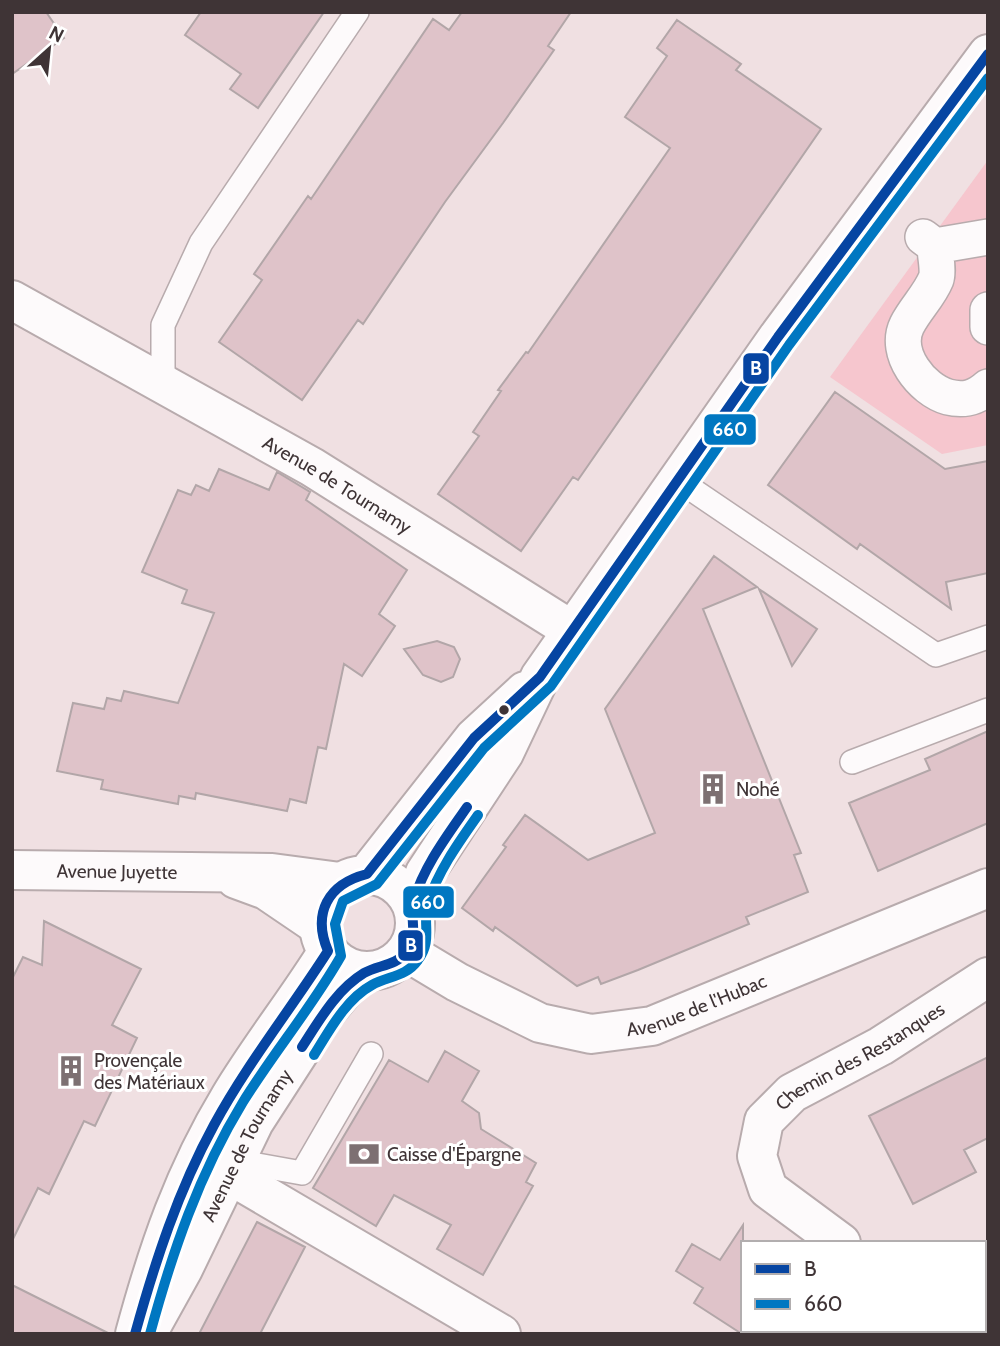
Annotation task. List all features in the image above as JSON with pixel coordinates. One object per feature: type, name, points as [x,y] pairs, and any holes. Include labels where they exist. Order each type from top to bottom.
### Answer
[{"type":"street","points":[[540,677],[474,738],[354,878],[328,894],[321,909],[323,939],[339,962],[367,971],[396,962],[407,952],[414,938],[413,905],[425,873],[504,753],[540,677],[778,337],[988,54]]},
{"type":"street","points":[[988,237],[929,242],[937,276],[905,328],[904,341],[916,376],[926,387],[943,396],[959,400],[978,396],[988,387]]},
{"type":"street","name":"Avenue de Tournamy","points":[[12,300],[312,467],[573,631]]},
{"type":"street","points":[[988,310],[988,327]]},
{"type":"street","name":"Avenue Juyette","points":[[12,870],[272,873],[354,878]]},
{"type":"street","name":"Avenue Juyette","points":[[222,873],[267,890],[323,939]]},
{"type":"street","points":[[354,878],[395,882],[413,905]]},
{"type":"street","name":"Avenue de l'Hubac","points":[[407,952],[457,982],[540,1023],[592,1034],[652,1026],[988,888]]},
{"type":"street","name":"Avenue de Tournamy","points":[[147,1334],[183,1269],[220,1164],[230,1096],[323,939]]},
{"type":"street","name":"Avenue de Tournamy","points":[[135,1334],[160,1244],[254,1122],[323,1015],[350,983],[367,971]]},
{"type":"street","name":"Chemin des Restanques","points":[[838,1241],[768,1189],[757,1156],[764,1121],[792,1093],[881,1045],[988,977]]},
{"type":"street","points":[[220,1164],[501,1334]]},
{"type":"lane","points":[[163,385],[163,325],[201,243],[357,12]]},
{"type":"lane","points":[[678,481],[936,655],[988,637]]},
{"type":"lane","points":[[852,762],[988,710]]},
{"type":"lane","points":[[220,1164],[302,1173],[371,1054]]},
{"type":"shaded area","points":[[988,160],[988,445],[942,454],[830,377]]},
{"type":"building","points":[[12,12],[46,12],[64,38],[12,74]]},
{"type":"building","points":[[201,12],[324,12],[258,108],[230,89],[241,74],[185,35]]},
{"type":"building","points":[[462,12],[571,12],[548,46],[554,50],[445,202],[363,324],[358,320],[302,400],[219,342],[262,280],[254,274],[308,196],[311,199],[433,19],[449,30]]},
{"type":"building","points":[[677,20],[741,64],[736,70],[821,129],[578,480],[573,477],[521,551],[438,494],[479,436],[473,432],[501,391],[498,390],[526,352],[528,353],[670,148],[625,117],[667,56],[657,48]]},
{"type":"building","points":[[835,392],[945,469],[988,461],[988,573],[946,582],[951,609],[860,544],[857,549],[768,485]]},
{"type":"building","points":[[219,469],[269,490],[277,472],[310,492],[306,500],[407,570],[379,614],[395,626],[362,676],[344,664],[326,749],[318,747],[306,803],[290,799],[287,811],[196,793],[195,799],[179,796],[178,804],[101,789],[103,780],[57,771],[73,703],[104,709],[107,698],[121,701],[124,691],[178,703],[214,613],[182,603],[187,590],[142,572],[178,490],[191,495],[196,485],[209,491]]},
{"type":"building","name":"Nohé","points":[[714,556],[757,587],[703,609],[801,853],[794,855],[808,892],[746,917],[749,924],[638,970],[601,984],[598,977],[577,986],[495,927],[493,931],[462,908],[506,847],[503,845],[525,815],[588,860],[655,833],[605,709]]},
{"type":"building","points":[[759,589],[817,629],[792,666]]},
{"type":"building","points":[[437,641],[454,647],[460,659],[453,677],[441,682],[423,675],[404,649]]},
{"type":"building","points":[[988,731],[988,823],[878,871],[849,803],[930,770],[925,759]]},
{"type":"building","name":"Provençale des Matériaux","points":[[44,921],[141,969],[112,1025],[137,1038],[95,1126],[84,1121],[49,1194],[38,1188],[12,1241],[12,979],[23,957],[42,965]]},
{"type":"building","points":[[445,1051],[479,1071],[462,1101],[479,1113],[481,1129],[536,1163],[526,1182],[533,1186],[483,1275],[437,1249],[451,1225],[394,1195],[376,1226],[313,1188],[389,1060],[428,1082]]},
{"type":"building","points":[[988,1057],[988,1138],[964,1150],[976,1172],[913,1204],[869,1116]]},
{"type":"building","points":[[257,1222],[305,1247],[260,1334],[199,1334]]},
{"type":"building","points":[[743,1225],[743,1334],[694,1303],[703,1288],[676,1271],[692,1244],[720,1260]]},
{"type":"building","points":[[12,1285],[110,1334],[12,1334]]},
{"type":"transit line","name":"B","points":[[135,1334],[168,1227],[201,1150],[241,1080],[328,951],[322,924],[327,902],[342,885],[367,874],[474,738],[540,677],[778,337],[988,54]]},
{"type":"transit line","name":"660","points":[[150,1334],[177,1244],[227,1129],[341,956],[335,924],[343,901],[377,884],[484,748],[551,686],[789,345],[988,78]]},
{"type":"transit line","name":"B","points":[[302,1047],[345,988],[369,970],[392,963],[407,952],[411,946],[413,907],[418,887],[467,807]]},
{"type":"transit line","name":"660","points":[[314,1055],[354,998],[372,985],[408,970],[418,960],[425,946],[426,910],[432,891],[450,857],[478,815]]},
{"type":"place","name":"Nohé","points":[[713,789]]},
{"type":"place","name":"Provençale des Matériaux","points":[[71,1071]]},
{"type":"place","name":"Caisse d'Épargne","points":[[364,1154]]}]
